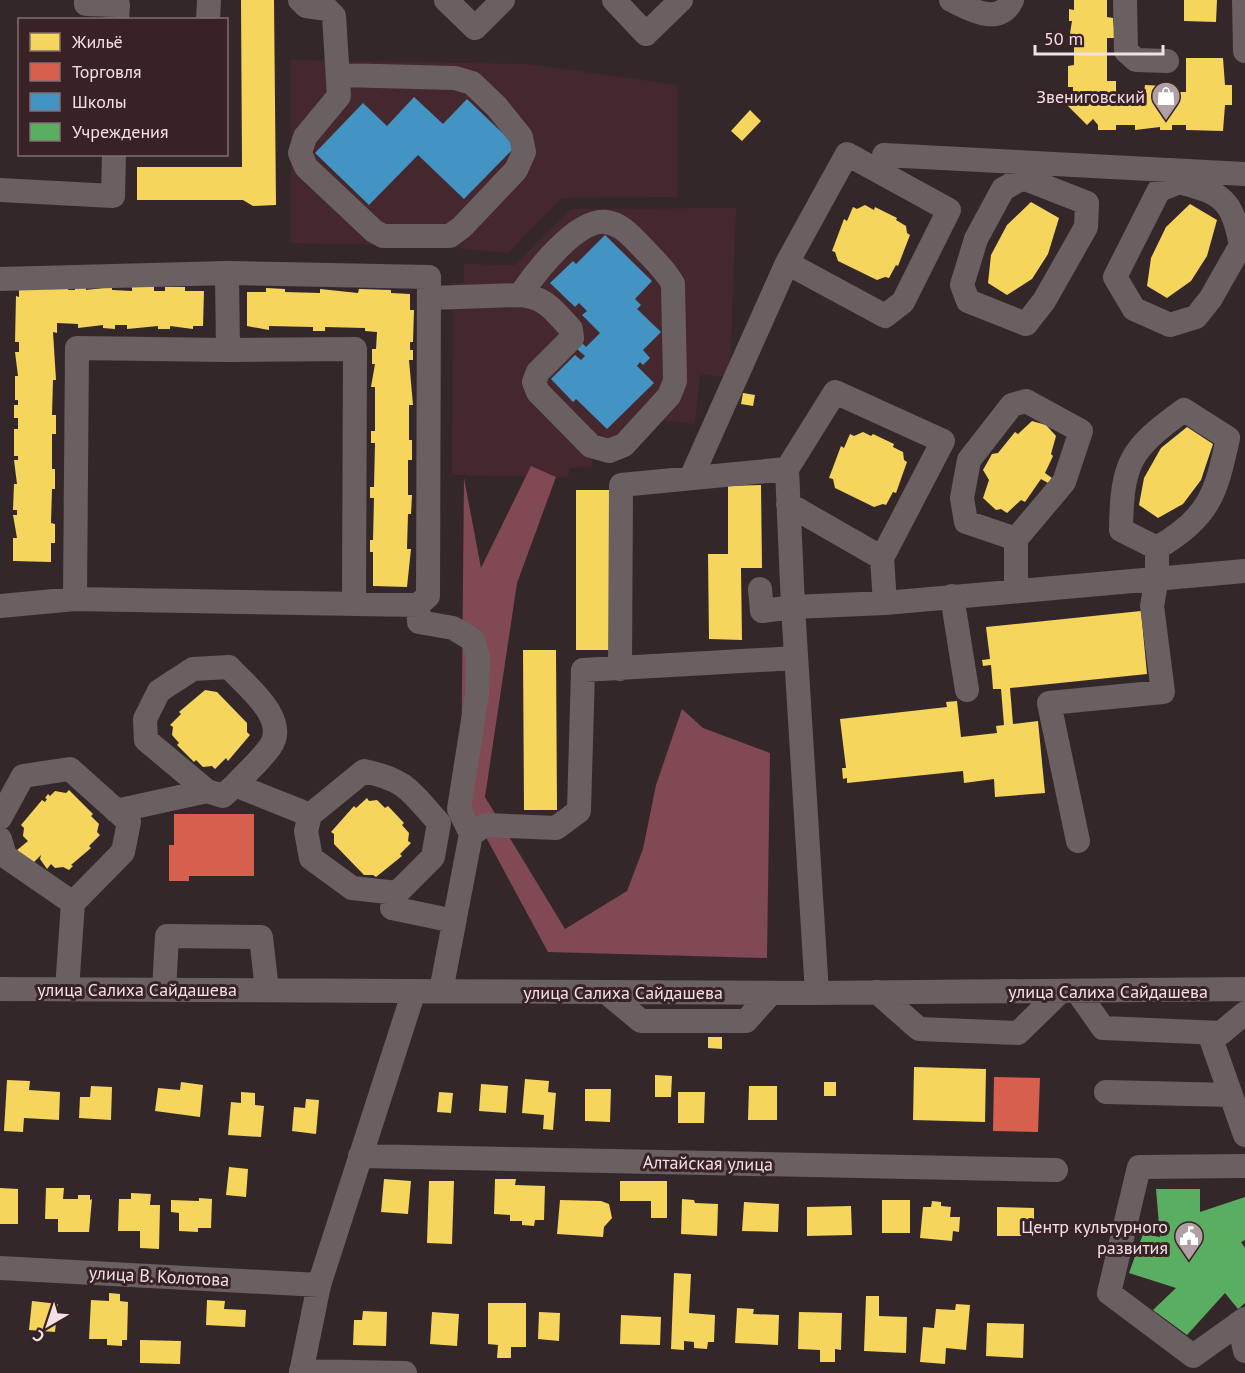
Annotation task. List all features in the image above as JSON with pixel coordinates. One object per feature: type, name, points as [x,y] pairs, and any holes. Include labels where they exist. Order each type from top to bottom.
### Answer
[{"type":"street","points":[[86,0],[86,4],[118,5],[117,18]]},
{"type":"street","points":[[208,0],[208,18]]},
{"type":"street","points":[[300,0],[306,6],[327,9],[334,16],[339,96],[305,136],[300,153],[306,167],[374,231],[383,236],[450,236],[462,227],[516,170],[524,152],[521,137],[472,83],[455,78],[339,75]]},
{"type":"street","points":[[446,0],[475,28],[503,0]]},
{"type":"street","points":[[614,0],[646,34],[681,0]]},
{"type":"street","points":[[951,0],[980,14],[996,15],[1009,7],[1012,0]]},
{"type":"street","points":[[1125,0],[1126,51],[1136,60],[1167,61]]},
{"type":"street","points":[[1244,0],[1244,43]]},
{"type":"street","points":[[691,478],[787,263],[847,154],[949,210],[903,302],[885,316],[787,263]]},
{"type":"street","points":[[885,175],[884,155],[1024,170],[1182,176],[1245,174]]},
{"type":"street","points":[[0,190],[113,196],[114,156]]},
{"type":"street","points":[[1024,170],[1088,203],[1086,227],[1044,301],[1026,324],[968,301],[962,285],[976,239],[1003,189],[1024,170]]},
{"type":"street","points":[[1182,176],[1212,190],[1234,214],[1241,245],[1211,298],[1196,317],[1170,325],[1134,309],[1116,277],[1159,190],[1182,176]]},
{"type":"street","points":[[429,298],[520,295],[536,296],[545,301],[572,329],[572,338],[538,372],[534,382],[538,392],[591,446],[609,451],[624,445],[669,396],[675,381],[673,284],[666,272],[624,229],[606,222],[594,222],[579,230],[533,276],[520,295]]},
{"type":"street","points":[[227,273],[228,350]]},
{"type":"street","points":[[0,279],[227,273],[429,277],[428,596],[418,605],[354,602],[75,599],[0,606]]},
{"type":"street","points":[[75,599],[77,348],[355,349],[354,602]]},
{"type":"street","points":[[817,993],[793,607],[787,469],[835,392],[943,441],[882,558],[885,603]]},
{"type":"street","points":[[1016,539],[966,522],[962,498],[969,460],[1012,405],[1026,402],[1081,431],[1065,482],[1016,539],[1016,590]]},
{"type":"street","points":[[1184,410],[1228,438],[1218,482],[1205,510],[1181,534],[1158,548],[1121,530],[1122,500],[1129,462],[1148,436],[1184,410]]},
{"type":"street","points":[[620,669],[621,484],[787,469]]},
{"type":"street","points":[[789,504],[882,558]]},
{"type":"street","points":[[1078,842],[1049,703],[1163,692],[1152,606],[1157,578],[1158,548]]},
{"type":"street","points":[[760,589],[762,611],[793,607],[885,603],[1245,571]]},
{"type":"street","points":[[952,596],[967,690]]},
{"type":"street","points":[[418,605],[418,622],[453,628],[473,640],[478,657],[477,695],[459,809],[471,834],[441,991]]},
{"type":"street","points":[[471,834],[486,825],[556,828],[579,811],[583,670],[796,658]]},
{"type":"street","points":[[229,667],[270,712],[275,730],[271,746],[223,796],[207,791],[146,740],[145,719],[159,691],[193,669],[229,667]]},
{"type":"street","points":[[0,818],[23,776],[70,769],[129,822],[123,852],[73,903],[67,989]]},
{"type":"street","points":[[397,893],[352,888],[311,858],[306,831],[310,815],[364,771],[384,775],[404,785],[439,823],[433,857],[397,893],[392,908],[454,921]]},
{"type":"street","points":[[235,785],[310,815]]},
{"type":"street","points":[[116,811],[207,791]]},
{"type":"street","points":[[0,839],[5,856],[73,903]]},
{"type":"street","points":[[164,990],[166,936],[261,937],[267,990]]},
{"type":"street","name":"улица Салиха Сайдашева","points":[[0,989],[771,993],[1245,990]]},
{"type":"street","points":[[405,1373],[301,1372],[319,1285],[414,991]]},
{"type":"street","points":[[877,992],[919,1029],[1018,1033],[1069,991],[1103,1028],[1221,1034],[1245,1013]]},
{"type":"street","points":[[1209,1033],[1245,1135]]},
{"type":"street","points":[[1106,1092],[1231,1095]]},
{"type":"street","name":"Алтайская улица","points":[[360,1156],[1056,1170]]},
{"type":"street","points":[[1245,1166],[1139,1167],[1109,1293],[1193,1356],[1242,1321],[1245,1351]]},
{"type":"street","name":"улица В. Колотова","points":[[0,1268],[319,1285]]},
{"type":"shaded area","points":[[291,60],[528,64],[677,85],[677,197],[562,198],[508,253],[437,246],[291,243]]},
{"type":"shaded area","points":[[736,208],[730,377],[700,375],[695,424],[651,419],[593,454],[592,466],[570,468],[568,477],[452,475],[453,283],[464,282],[464,264],[515,265],[571,209]]},
{"type":"shaded area","points":[[531,466],[556,477],[517,583],[485,797],[565,929],[627,891],[643,849],[656,785],[682,709],[703,728],[770,753],[767,958],[548,952],[461,791],[464,478],[481,568]]},
{"type":"building: Жильё","points":[[241,0],[274,0],[276,205],[253,206],[243,200],[137,200],[137,167],[242,167]]},
{"type":"building: Жильё","points":[[1074,0],[1107,0],[1107,17],[1113,18],[1115,38],[1107,38],[1107,81],[1116,81],[1116,94],[1144,92],[1145,85],[1165,86],[1166,92],[1186,92],[1186,58],[1223,58],[1225,85],[1232,85],[1232,105],[1225,105],[1223,131],[1186,130],[1186,125],[1172,125],[1172,130],[1160,130],[1160,127],[1135,130],[1135,125],[1116,125],[1116,130],[1098,130],[1098,125],[1093,119],[1087,125],[1066,104],[1067,97],[1073,97],[1073,87],[1068,87],[1068,66],[1074,65],[1074,46],[1068,46],[1072,21],[1069,21],[1069,9],[1074,10]]},
{"type":"building: Жильё","points":[[1184,0],[1217,0],[1216,22],[1184,21]]},
{"type":"building: Жильё","points":[[750,110],[761,121],[742,141],[731,131]]},
{"type":"building: Жильё","points":[[1031,202],[1059,218],[1048,254],[1032,279],[1007,295],[988,283],[991,255],[1007,225]]},
{"type":"building: Жильё","points":[[1190,204],[1217,220],[1207,256],[1191,281],[1167,298],[1147,286],[1151,258],[1166,227]]},
{"type":"building: Жильё","points":[[865,205],[874,210],[875,207],[897,218],[896,220],[906,226],[907,233],[910,235],[898,266],[896,265],[889,278],[877,280],[838,261],[835,252],[832,251],[844,219],[847,221],[853,207],[857,209]]},
{"type":"building: Жильё","points":[[69,286],[68,290],[75,290],[75,286],[86,286],[86,290],[112,287],[112,290],[132,291],[132,287],[154,287],[154,291],[165,291],[165,287],[185,287],[185,291],[204,291],[203,326],[193,326],[193,329],[170,326],[170,329],[158,329],[158,326],[127,329],[127,325],[115,325],[115,329],[103,328],[103,325],[78,328],[78,324],[57,323],[57,333],[53,332],[56,380],[53,380],[52,415],[56,415],[56,434],[52,434],[52,469],[55,469],[55,489],[52,489],[51,523],[55,524],[55,543],[51,543],[51,562],[13,561],[13,538],[17,538],[13,515],[17,515],[17,510],[13,510],[14,484],[17,484],[14,460],[18,460],[18,456],[14,456],[14,429],[18,429],[18,418],[14,418],[14,405],[18,405],[18,400],[15,400],[15,376],[18,376],[15,352],[19,352],[19,342],[15,342],[16,296],[19,297],[19,289]]},
{"type":"building: Жильё","points":[[266,288],[285,289],[285,292],[320,293],[320,289],[358,293],[359,289],[391,290],[391,293],[410,294],[410,310],[414,310],[413,342],[410,342],[413,360],[409,360],[413,405],[409,405],[409,440],[412,440],[412,460],[408,460],[408,495],[412,495],[411,514],[408,514],[407,549],[411,549],[407,587],[373,586],[373,552],[370,552],[370,540],[373,540],[374,498],[370,498],[370,487],[374,487],[375,443],[371,443],[371,431],[375,431],[375,387],[371,387],[375,364],[372,364],[372,349],[376,349],[377,332],[365,331],[365,328],[325,327],[325,331],[313,331],[313,327],[269,326],[269,330],[247,326],[247,292],[266,292]]},
{"type":"building: Жильё","points":[[743,393],[755,395],[753,406],[741,404]]},
{"type":"building: Жильё","points":[[1032,421],[1046,425],[1056,436],[1051,454],[1053,456],[1045,473],[1052,478],[1048,483],[1041,479],[1025,502],[1021,500],[1007,513],[1001,509],[996,510],[983,498],[989,480],[983,470],[992,454],[998,453],[1015,432],[1018,434]]},
{"type":"building: Жильё","points":[[1187,427],[1213,444],[1201,480],[1183,504],[1158,518],[1139,505],[1144,478],[1161,448]]},
{"type":"building: Жильё","points":[[863,432],[894,444],[893,447],[903,452],[904,460],[907,462],[896,493],[893,492],[886,505],[874,507],[835,488],[833,479],[829,478],[841,446],[844,448],[850,434],[854,436]]},
{"type":"building: Жильё","points":[[761,485],[762,568],[741,568],[742,640],[709,639],[708,554],[728,554],[728,486]]},
{"type":"building: Жильё","points":[[576,490],[609,490],[610,650],[576,650]]},
{"type":"building: Жильё","points":[[1141,611],[1147,674],[1010,688],[1013,724],[1038,721],[1045,793],[995,797],[994,779],[964,783],[963,771],[847,783],[847,778],[843,779],[842,768],[846,768],[840,719],[947,707],[946,702],[957,701],[961,737],[997,733],[996,726],[1004,725],[1001,689],[993,689],[991,665],[983,666],[982,660],[990,659],[986,627]]},
{"type":"building: Жильё","points":[[523,650],[556,650],[557,810],[524,810]]},
{"type":"building: Жильё","points":[[205,690],[217,692],[247,723],[247,732],[250,735],[228,761],[226,758],[215,769],[212,766],[203,767],[196,760],[194,762],[177,745],[179,743],[172,735],[173,727],[170,725],[181,714],[179,712]]},
{"type":"building: Жильё","points":[[69,790],[93,814],[91,816],[99,824],[97,832],[100,835],[89,846],[91,848],[71,865],[73,866],[69,870],[63,867],[55,868],[51,864],[47,869],[40,859],[41,855],[31,865],[16,851],[28,841],[23,836],[24,828],[21,825],[42,800],[45,802],[48,794],[50,796],[55,791],[66,793]]},
{"type":"building: Жильё","points":[[367,798],[369,801],[377,800],[385,808],[388,806],[404,823],[402,825],[409,833],[408,841],[411,843],[400,854],[402,856],[376,877],[364,875],[334,844],[334,834],[331,832],[354,806],[356,808]]},
{"type":"building: Жильё","points":[[708,1037],[722,1037],[722,1049],[708,1048]]},
{"type":"building: Жильё","points":[[914,1067],[986,1069],[985,1122],[913,1120]]},
{"type":"building: Жильё","points":[[655,1075],[672,1076],[671,1097],[655,1097]]},
{"type":"building: Жильё","points":[[525,1079],[549,1081],[548,1092],[556,1093],[553,1130],[543,1129],[544,1115],[522,1113]]},
{"type":"building: Жильё","points":[[7,1080],[30,1081],[29,1090],[60,1092],[59,1120],[24,1118],[23,1132],[4,1131]]},
{"type":"building: Жильё","points":[[181,1082],[203,1085],[200,1117],[155,1111],[158,1088],[180,1090]]},
{"type":"building: Жильё","points":[[824,1082],[836,1082],[836,1096],[824,1096]]},
{"type":"building: Жильё","points":[[481,1084],[508,1086],[506,1113],[479,1111]]},
{"type":"building: Жильё","points":[[91,1086],[112,1087],[111,1120],[79,1118],[80,1097],[90,1097]]},
{"type":"building: Жильё","points":[[749,1086],[777,1086],[777,1120],[748,1120]]},
{"type":"building: Жильё","points":[[585,1089],[611,1089],[610,1122],[585,1121]]},
{"type":"building: Жильё","points":[[241,1092],[255,1093],[255,1105],[264,1106],[261,1137],[228,1135],[231,1102],[241,1103]]},
{"type":"building: Жильё","points":[[439,1092],[453,1093],[451,1113],[437,1112]]},
{"type":"building: Жильё","points":[[678,1092],[705,1092],[704,1123],[678,1123]]},
{"type":"building: Жильё","points":[[306,1099],[319,1100],[316,1134],[292,1131],[294,1107],[305,1108]]},
{"type":"building: Жильё","points":[[229,1167],[248,1169],[246,1197],[226,1195]]},
{"type":"building: Жильё","points":[[384,1179],[411,1181],[408,1214],[381,1212]]},
{"type":"building: Жильё","points":[[495,1179],[516,1179],[515,1185],[545,1186],[544,1220],[535,1220],[534,1226],[522,1225],[522,1221],[510,1221],[510,1215],[494,1214]]},
{"type":"building: Жильё","points":[[429,1181],[454,1181],[452,1244],[427,1243]]},
{"type":"building: Жильё","points":[[620,1181],[667,1181],[667,1218],[651,1218],[651,1201],[620,1201]]},
{"type":"building: Жильё","points":[[0,1188],[18,1189],[18,1224],[0,1224]]},
{"type":"building: Жильё","points":[[46,1188],[64,1188],[63,1199],[78,1199],[78,1195],[90,1195],[90,1200],[92,1199],[89,1232],[58,1232],[58,1219],[45,1219]]},
{"type":"building: Жильё","points":[[131,1193],[151,1194],[150,1205],[160,1205],[159,1249],[140,1248],[140,1231],[118,1231],[119,1199],[131,1199]]},
{"type":"building: Жильё","points":[[199,1198],[212,1199],[211,1228],[198,1228],[198,1232],[179,1231],[179,1213],[171,1212],[171,1200],[199,1201]]},
{"type":"building: Жильё","points":[[682,1199],[694,1200],[695,1203],[718,1204],[717,1236],[681,1234]]},
{"type":"building: Жильё","points":[[560,1200],[601,1201],[609,1204],[612,1218],[604,1227],[603,1237],[557,1234]]},
{"type":"building: Жильё","points":[[882,1200],[910,1200],[910,1233],[882,1233]]},
{"type":"building: Жильё","points":[[932,1201],[941,1202],[941,1206],[951,1207],[950,1217],[960,1217],[959,1232],[953,1231],[952,1241],[920,1238],[923,1207],[931,1207]]},
{"type":"building: Жильё","points":[[744,1202],[779,1204],[778,1232],[742,1231]]},
{"type":"building: Жильё","points":[[851,1206],[852,1235],[807,1236],[807,1207]]},
{"type":"building: Жильё","points":[[997,1207],[1034,1208],[1034,1236],[997,1236]]},
{"type":"building: Жильё","points":[[674,1273],[691,1274],[689,1313],[715,1315],[714,1342],[708,1342],[707,1349],[694,1348],[694,1342],[684,1341],[684,1350],[671,1349]]},
{"type":"building: Жильё","points":[[109,1293],[120,1294],[120,1301],[128,1302],[127,1340],[122,1340],[122,1346],[107,1345],[107,1339],[89,1339],[91,1300],[109,1301]]},
{"type":"building: Жильё","points":[[866,1296],[879,1296],[879,1316],[907,1317],[906,1353],[864,1351]]},
{"type":"building: Жильё","points":[[207,1300],[225,1301],[224,1309],[246,1310],[245,1327],[206,1325]]},
{"type":"building: Жильё","points":[[32,1301],[58,1304],[55,1332],[29,1330]]},
{"type":"building: Жильё","points":[[488,1303],[526,1303],[526,1347],[511,1347],[511,1358],[497,1358],[498,1345],[488,1344]]},
{"type":"building: Жильё","points":[[956,1304],[970,1305],[966,1350],[946,1348],[945,1364],[920,1362],[923,1327],[934,1328],[936,1309],[955,1310]]},
{"type":"building: Жильё","points":[[737,1308],[754,1309],[753,1314],[779,1315],[778,1345],[735,1343]]},
{"type":"building: Жильё","points":[[363,1311],[387,1312],[386,1346],[353,1345],[354,1320],[362,1320]]},
{"type":"building: Жильё","points":[[432,1312],[459,1314],[457,1346],[430,1344]]},
{"type":"building: Жильё","points":[[539,1312],[560,1313],[559,1341],[538,1339]]},
{"type":"building: Жильё","points":[[799,1312],[842,1313],[841,1350],[835,1349],[835,1362],[820,1362],[820,1350],[798,1349]]},
{"type":"building: Жильё","points":[[621,1315],[661,1317],[660,1345],[620,1344]]},
{"type":"building: Жильё","points":[[987,1323],[1024,1324],[1023,1358],[986,1356]]},
{"type":"building: Жильё","points":[[140,1340],[181,1341],[180,1364],[140,1363]]},
{"type":"building: Торговля","points":[[174,814],[254,814],[254,876],[189,876],[189,881],[169,881],[169,845],[174,845]]},
{"type":"building: Торговля","points":[[994,1077],[1040,1078],[1038,1132],[993,1131]]},
{"type":"building: Школы","points":[[414,97],[443,124],[467,99],[516,146],[464,199],[418,155],[369,205],[315,153],[363,103],[387,126]]},
{"type":"building: Школы","points":[[605,235],[652,281],[635,299],[641,305],[637,309],[661,332],[643,350],[650,358],[643,365],[640,362],[637,366],[654,383],[607,429],[576,399],[573,402],[551,379],[575,355],[581,360],[585,356],[577,349],[582,343],[586,347],[600,333],[582,315],[587,311],[579,303],[575,307],[550,283],[573,261],[576,264]]},
{"type":"building: Учреждения","name":"Центр культурного развития","points":[[1156,1189],[1200,1189],[1200,1212],[1245,1197],[1245,1240],[1241,1242],[1245,1248],[1245,1303],[1238,1309],[1225,1293],[1187,1335],[1153,1310],[1176,1288],[1129,1273],[1143,1234],[1160,1237]]},
{"type":"place","name":"Звениговский","points":[[1166,122]]},
{"type":"place","name":"Центр культурного развития","points":[[1189,1262]]}]
